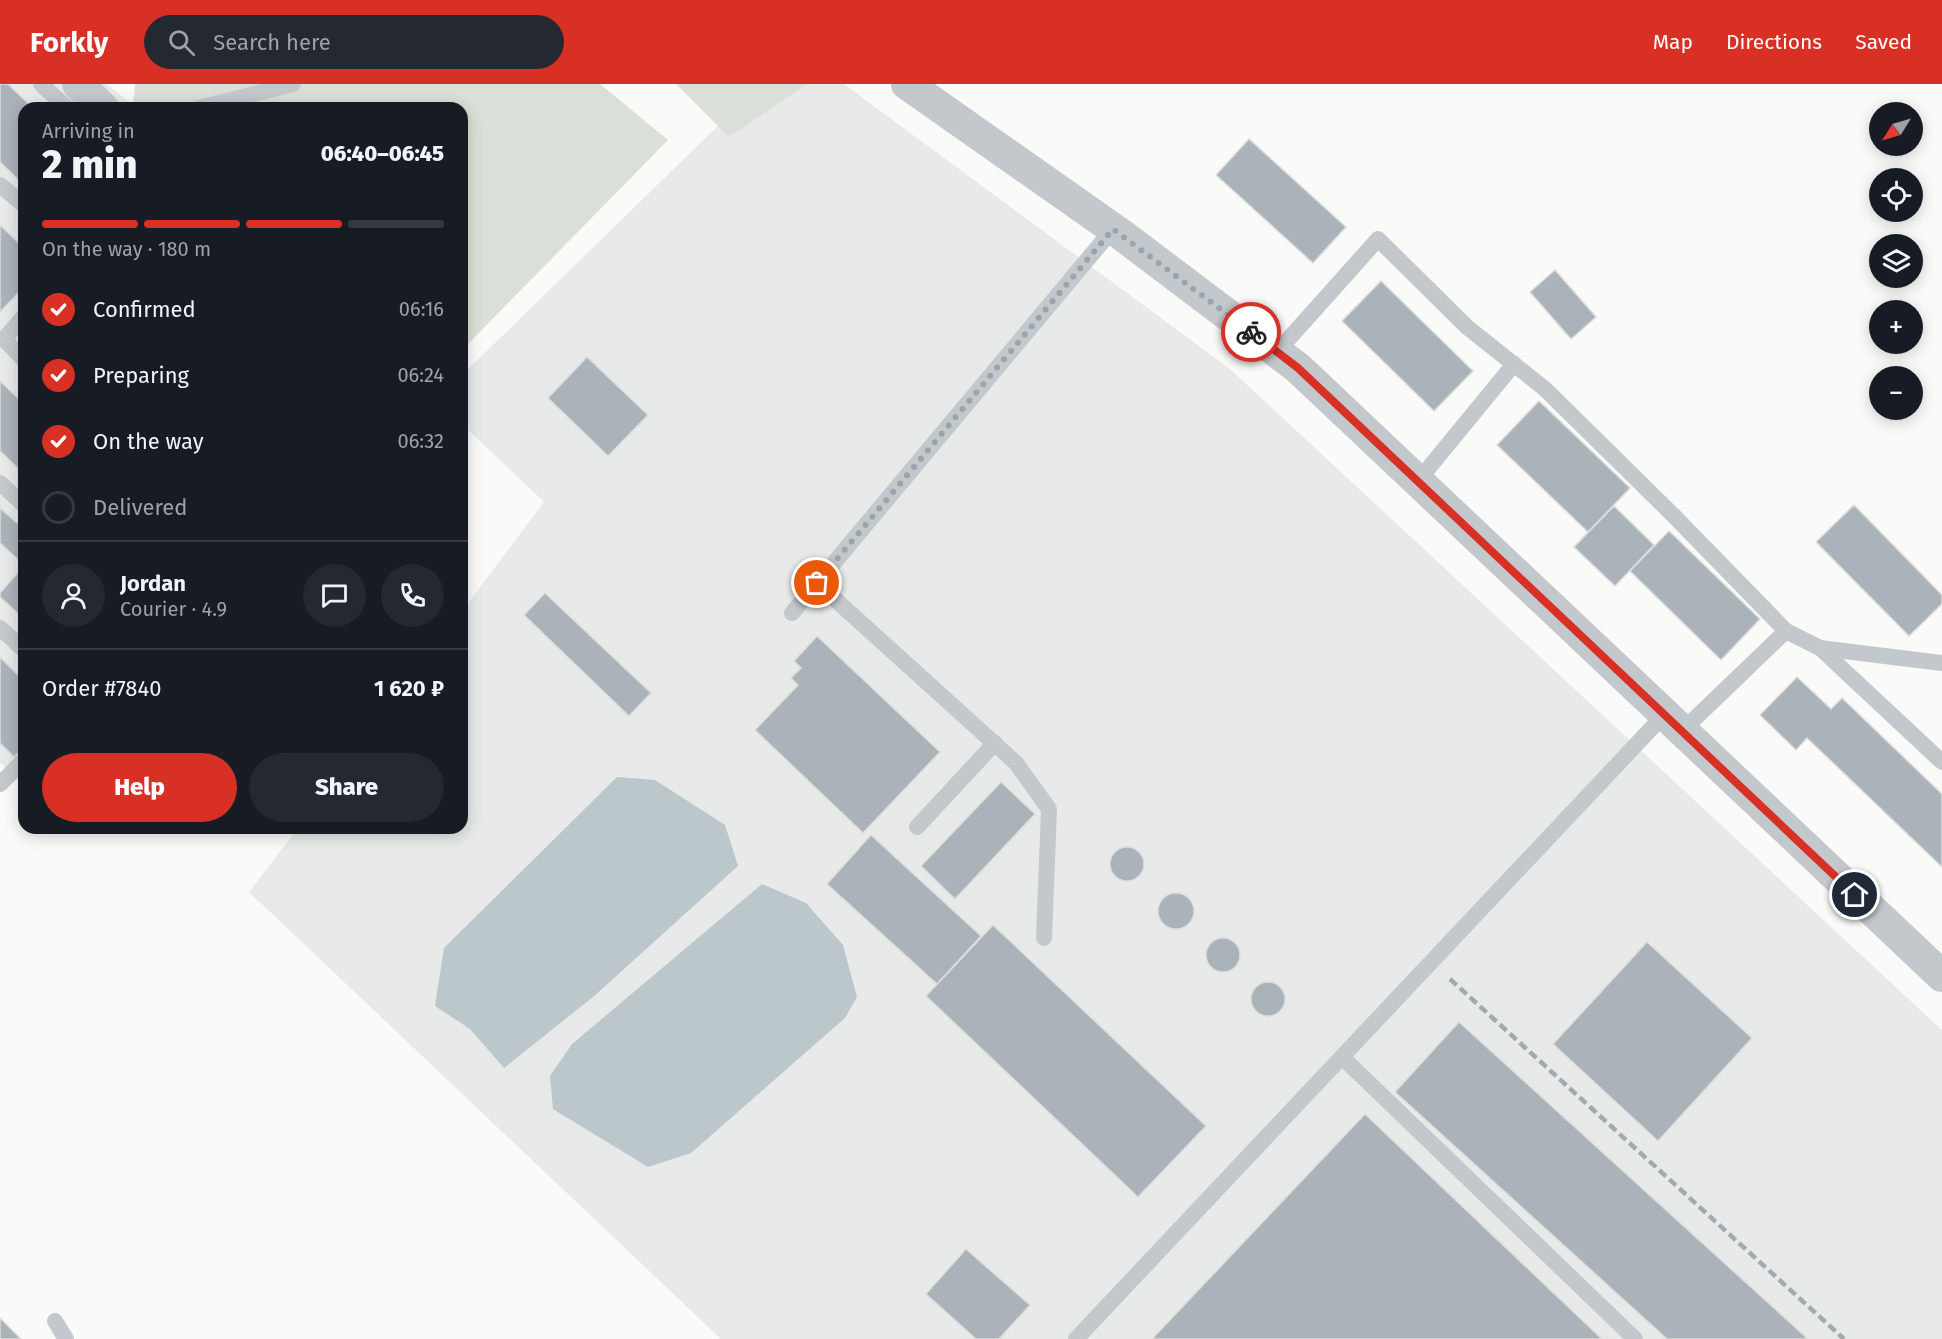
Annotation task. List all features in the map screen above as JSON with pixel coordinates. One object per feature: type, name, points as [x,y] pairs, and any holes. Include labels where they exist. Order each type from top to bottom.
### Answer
[{"type":"street","points":[[78,84],[97,102]]},
{"type":"street","points":[[907,84],[1113,229],[1298,368],[1942,976]]},
{"type":"lane","points":[[41,84],[60,102]]},
{"type":"lane","points":[[222,102],[293,84]]},
{"type":"lane","points":[[0,186],[18,200]]},
{"type":"lane","points":[[792,613],[1113,229]]},
{"type":"lane","points":[[1277,352],[1378,239],[1467,327],[1545,389],[1786,631],[1820,648],[1942,762]]},
{"type":"lane","points":[[18,323],[4,339],[18,354]]},
{"type":"lane","points":[[1418,481],[1514,364]]},
{"type":"lane","points":[[0,483],[18,500]]},
{"type":"lane","points":[[817,583],[1016,763],[1049,809],[1044,938]]},
{"type":"lane","points":[[0,628],[18,644]]},
{"type":"lane","points":[[1076,1339],[1342,1057],[1673,723],[1786,631]]},
{"type":"lane","points":[[1820,648],[1942,663]]},
{"type":"lane","points":[[917,827],[995,743]]},
{"type":"lane","points":[[0,784],[18,766]]},
{"type":"lane","points":[[1342,1057],[1635,1339]]},
{"type":"lane","points":[[55,1321],[66,1339]]},
{"type":"shaded area","points":[[0,84],[107,84],[129,102],[18,102],[18,776],[0,763]]},
{"type":"shaded area","points":[[135,84],[600,84],[668,140],[468,344],[468,102],[133,102]]},
{"type":"shaded area","points":[[676,84],[807,84],[729,137]]},
{"type":"shaded area","points":[[761,84],[844,84],[1230,369],[1942,1030],[1942,1339],[721,1339],[249,892],[293,834],[468,834],[468,603],[544,502],[468,430],[468,369]]},
{"type":"shaded area","points":[[617,777],[655,780],[725,825],[738,866],[593,997],[504,1068],[470,1029],[435,1006],[444,948]]},
{"type":"shaded area","points":[[762,884],[806,903],[843,945],[857,997],[845,1018],[691,1153],[648,1167],[553,1109],[550,1076],[572,1044]]},
{"type":"building","points":[[0,84],[8,84],[27,102],[18,102],[18,179],[0,162]]},
{"type":"building","points":[[1249,139],[1346,227],[1313,263],[1216,175]]},
{"type":"building","points":[[0,225],[18,242],[18,293],[0,312]]},
{"type":"building","points":[[1555,270],[1596,317],[1571,339],[1530,292]]},
{"type":"building","points":[[1381,281],[1473,371],[1434,411],[1342,321]]},
{"type":"building","points":[[587,357],[648,415],[608,456],[548,398]]},
{"type":"building","points":[[0,381],[18,398],[18,468],[0,451]]},
{"type":"building","points":[[1539,401],[1630,488],[1588,532],[1497,445]]},
{"type":"building","points":[[1854,505],[1942,595],[1942,604],[1909,636],[1816,542]]},
{"type":"building","points":[[1614,506],[1654,545],[1615,586],[1574,547]]},
{"type":"building","points":[[0,508],[18,524],[18,560],[0,543]]},
{"type":"building","points":[[1669,531],[1760,619],[1721,660],[1630,571]]},
{"type":"building","points":[[18,573],[18,614],[0,597],[0,593]]},
{"type":"building","points":[[545,593],[651,693],[629,716],[524,615]]},
{"type":"building","points":[[817,636],[940,752],[863,833],[755,730],[798,685],[791,678],[801,668],[794,661]]},
{"type":"building","points":[[0,657],[18,675],[18,753],[14,757],[0,743]]},
{"type":"building","points":[[1797,677],[1831,709],[1842,698],[1942,794],[1942,867],[1807,738],[1796,750],[1760,715]]},
{"type":"building","points":[[1001,782],[1035,814],[955,899],[921,866]]},
{"type":"building","points":[[871,835],[981,936],[937,984],[827,884]]},
{"type":"building","points":[[1127,847],[1139,852],[1144,864],[1139,876],[1127,881],[1115,876],[1110,864],[1115,852]]},
{"type":"building","points":[[1176,893],[1189,898],[1194,911],[1189,924],[1176,929],[1163,924],[1158,911],[1163,898]]},
{"type":"building","points":[[993,925],[1206,1126],[1138,1197],[926,996]]},
{"type":"building","points":[[1223,938],[1235,943],[1240,955],[1235,967],[1223,972],[1211,967],[1206,955],[1211,943]]},
{"type":"building","points":[[1647,942],[1752,1038],[1658,1141],[1553,1044]]},
{"type":"building","points":[[1268,982],[1280,987],[1285,999],[1280,1011],[1268,1016],[1256,1011],[1251,999],[1256,987]]},
{"type":"building","points":[[1459,1022],[1808,1339],[1667,1339],[1395,1092]]},
{"type":"building","points":[[1365,1114],[1602,1339],[1152,1339]]},
{"type":"building","points":[[966,1249],[1030,1305],[999,1339],[976,1339],[926,1294]]},
{"type":"building","points":[[0,1318],[21,1339],[0,1339]]},
{"type":"railway","points":[[1450,979],[1844,1339]]},
{"type":"way so far","points":[[817,583],[1113,229],[1251,332]]},
{"type":"route","points":[[1251,332],[1298,368],[1855,895]]}]
